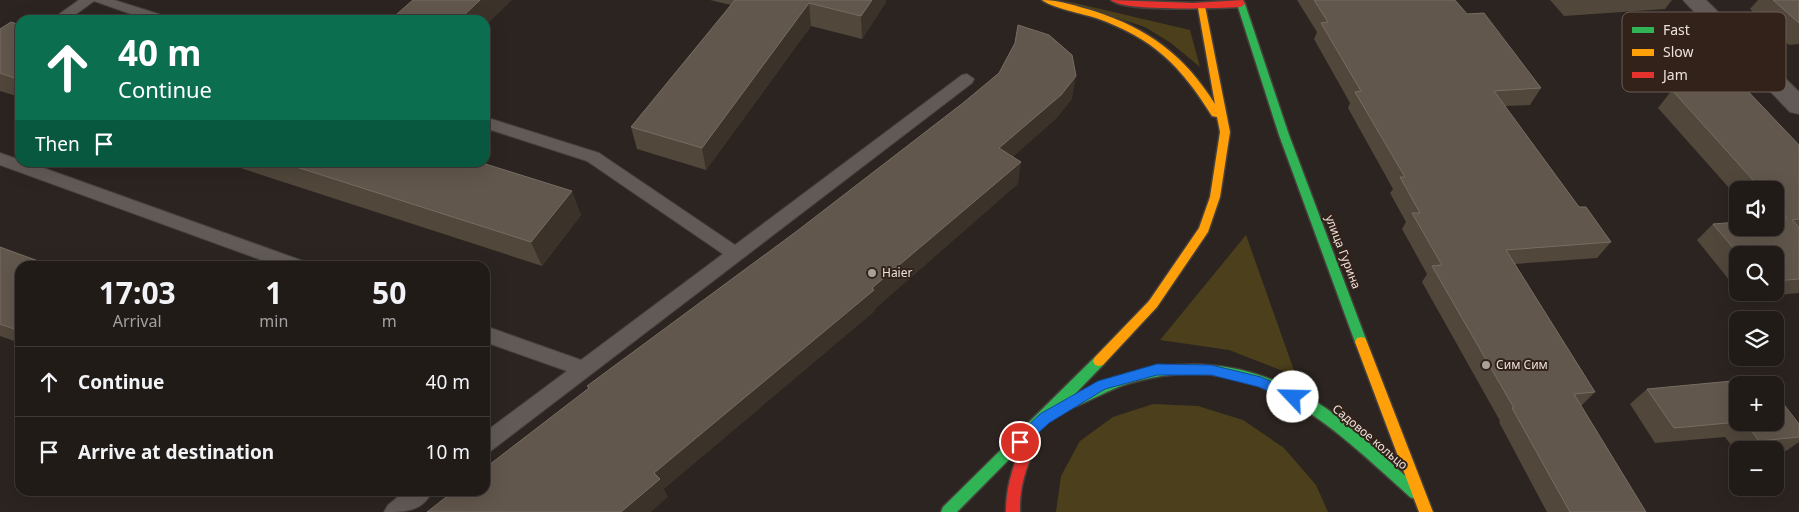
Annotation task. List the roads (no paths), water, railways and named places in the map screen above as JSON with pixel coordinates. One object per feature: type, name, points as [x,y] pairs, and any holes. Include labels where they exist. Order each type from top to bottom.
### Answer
[{"type":"main road","points":[[1046,0],[1127,26],[1151,38],[1170,52],[1188,69],[1206,93],[1225,132]]},
{"type":"main road","points":[[1115,0],[1168,8],[1240,2]]},
{"type":"main road","name":"улица Гурина","points":[[1240,2],[1284,135],[1418,496],[1426,512]]},
{"type":"main road","points":[[948,512],[1044,418],[1153,304],[1204,229],[1215,197],[1225,132],[1202,4]]},
{"type":"main road","name":"Садовое кольцо","points":[[1013,512],[1012,502],[1021,456],[1044,418],[1102,385],[1157,370],[1211,370],[1261,382],[1309,404],[1359,444],[1418,496]]},
{"type":"main road","points":[[966,512],[970,490]]},
{"type":"main road","points":[[1414,512],[1418,496]]},
{"type":"street","points":[[1694,0],[1706,12]]},
{"type":"street","points":[[1785,92],[1799,106]]},
{"type":"lane","points":[[66,15],[88,0]]},
{"type":"lane","points":[[100,0],[147,15]]},
{"type":"lane","points":[[490,440],[966,79]]},
{"type":"lane","points":[[490,124],[593,156],[735,254]]},
{"type":"lane","points":[[0,159],[15,164]]},
{"type":"lane","points":[[22,167],[283,261]]},
{"type":"lane","points":[[490,336],[583,370]]},
{"type":"lane","points":[[395,512],[416,496]]},
{"type":"place","name":"Haier","points":[[872,273]]},
{"type":"place","name":"Сим Сим","points":[[1486,365]]}]
